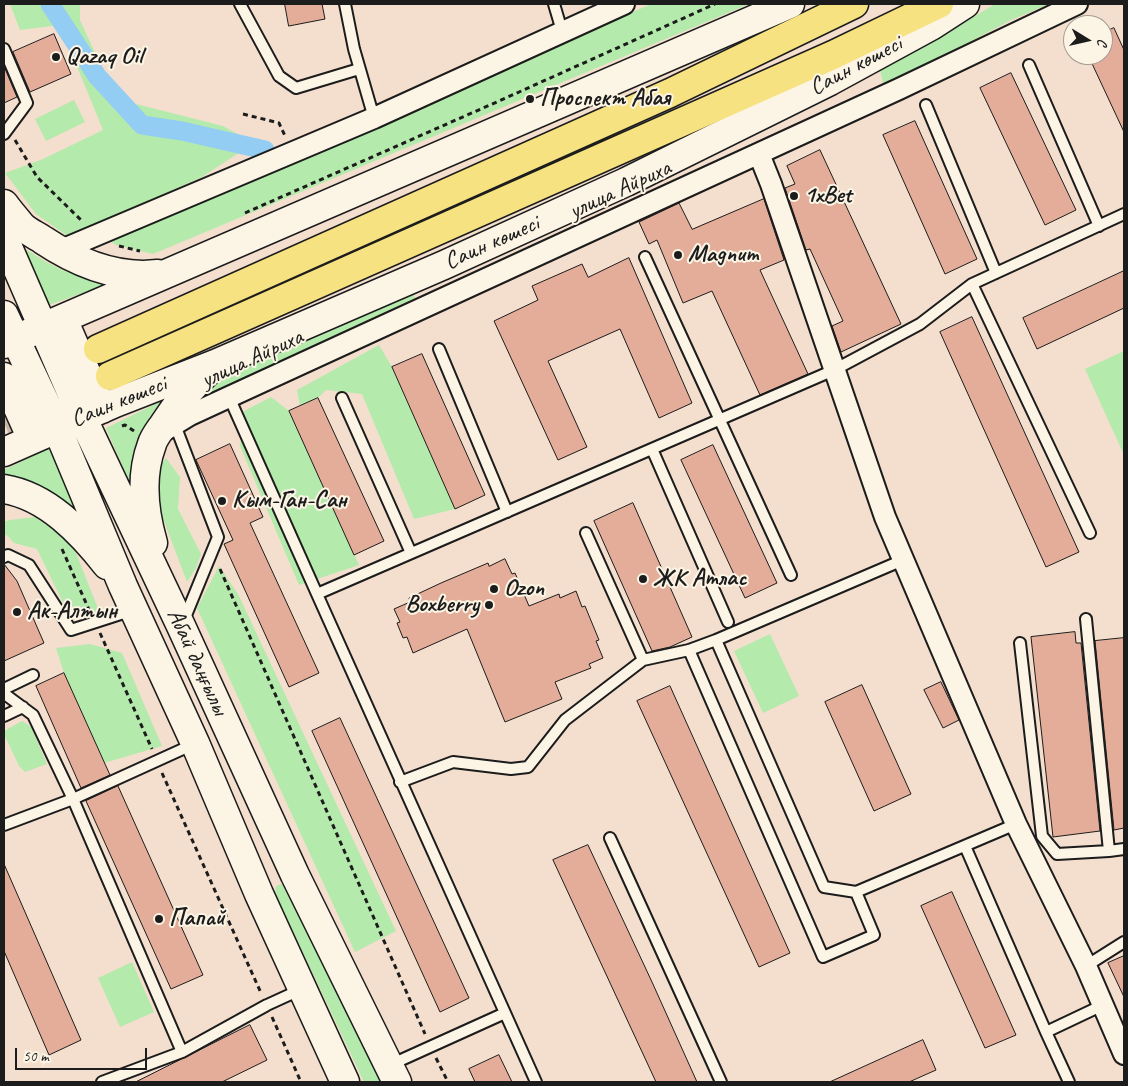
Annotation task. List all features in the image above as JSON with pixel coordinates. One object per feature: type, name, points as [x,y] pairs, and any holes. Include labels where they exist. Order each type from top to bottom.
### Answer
[{"type":"main road","points":[[9,342],[790,4]]},
{"type":"main road","points":[[98,349],[670,92],[854,4]]},
{"type":"main road","name":"Саин көшесі","points":[[110,376],[824,59],[939,4]]},
{"type":"main road","name":"Саин көшесі","points":[[4,452],[92,413],[215,364],[444,265],[626,182],[830,81],[932,26],[965,4]]},
{"type":"main road","points":[[4,204],[22,226],[59,250],[96,267],[121,274],[142,276],[174,272]]},
{"type":"main road","points":[[4,238],[52,323]]},
{"type":"main road","name":"Абай даңғылы","points":[[4,315],[9,342],[57,428],[129,598],[195,743],[259,894],[345,1082]]},
{"type":"main road","name":"Абай даңғылы","points":[[52,323],[92,413],[175,614],[295,875],[393,1074]]},
{"type":"main road","points":[[175,614],[149,529],[144,494],[146,464],[152,443],[166,430],[180,400],[215,364]]},
{"type":"main road","points":[[4,377],[32,439]]},
{"type":"main road","points":[[4,489],[34,498],[57,514],[100,556],[129,598]]},
{"type":"main road","points":[[259,894],[266,877],[274,872],[284,871],[295,875]]},
{"type":"street","points":[[59,250],[374,118],[624,4]]},
{"type":"street","name":"улица Айриха","points":[[166,430],[190,415],[759,154],[1077,4]]},
{"type":"street","points":[[759,154],[772,184],[885,517],[1016,824],[1086,966],[1124,1054]]},
{"type":"street","points":[[626,182],[639,208]]},
{"type":"street","points":[[4,503],[34,498]]},
{"type":"lane","points":[[240,4],[279,76],[296,88],[360,69]]},
{"type":"lane","points":[[345,4],[374,118]]},
{"type":"lane","points":[[554,4],[562,31]]},
{"type":"lane","points":[[4,49],[27,103],[5,128]]},
{"type":"lane","points":[[1030,65],[1099,226]]},
{"type":"lane","points":[[926,105],[996,273]]},
{"type":"lane","points":[[317,594],[834,370],[920,324],[972,284],[1124,214]]},
{"type":"lane","points":[[645,257],[791,575]]},
{"type":"lane","points":[[972,284],[1090,533]]},
{"type":"lane","points":[[439,349],[507,512]]},
{"type":"lane","points":[[229,397],[536,1082]]},
{"type":"lane","points":[[342,398],[411,553]]},
{"type":"lane","points":[[166,430],[218,537],[212,552],[175,614]]},
{"type":"lane","points":[[652,449],[728,622]]},
{"type":"lane","points":[[586,533],[643,660]]},
{"type":"lane","points":[[4,557],[8,555],[29,565],[71,630],[95,622],[129,598]]},
{"type":"lane","points":[[400,782],[454,762],[511,769],[528,768],[565,720],[643,660],[689,650],[716,640],[903,560]]},
{"type":"lane","points":[[1086,619],[1109,851]]},
{"type":"lane","points":[[716,640],[824,887],[856,892],[1016,824]]},
{"type":"lane","points":[[1020,643],[1042,836],[1056,854],[1124,849]]},
{"type":"lane","points":[[689,650],[823,957],[874,935],[856,892]]},
{"type":"lane","points":[[33,675],[4,690],[6,694],[33,715],[73,799],[182,1052]]},
{"type":"lane","points":[[4,716],[23,707]]},
{"type":"lane","points":[[4,825],[73,799],[158,762],[195,743]]},
{"type":"lane","points":[[610,838],[721,1082]]},
{"type":"lane","points":[[965,846],[1069,1082]]},
{"type":"lane","points":[[1086,966],[1124,942]]},
{"type":"lane","points":[[102,1082],[182,1052],[266,1005],[302,989]]},
{"type":"lane","points":[[1046,1032],[1103,1005]]},
{"type":"lane","points":[[393,1074],[431,1047],[505,1013]]},
{"type":"path","points":[[244,214],[716,4]]},
{"type":"path","points":[[243,114],[279,122],[292,152]]},
{"type":"path","points":[[5,128],[37,178],[86,225]]},
{"type":"path","points":[[116,245],[144,252]]},
{"type":"path","points":[[60,544],[301,1082]]},
{"type":"path","points":[[212,552],[448,1082]]},
{"type":"green space","points":[[10,4],[80,4],[80,20],[116,99],[223,126],[254,143],[202,177],[69,237],[36,214],[5,173],[43,159],[103,130],[60,25],[20,30]]},
{"type":"green space","points":[[651,4],[749,4],[153,254],[116,245],[110,241]]},
{"type":"green space","points":[[995,4],[1049,4],[1009,21],[884,88],[880,69],[930,43]]},
{"type":"green space","points":[[74,100],[85,122],[46,141],[35,119]]},
{"type":"green space","points":[[19,245],[67,272],[111,283],[46,306]]},
{"type":"green space","points":[[410,288],[415,298],[187,405],[205,384]]},
{"type":"green space","points":[[379,345],[392,367],[455,509],[414,519],[362,394],[326,390],[318,398],[300,406],[297,390]]},
{"type":"green space","points":[[1124,351],[1124,455],[1085,369]]},
{"type":"green space","points":[[176,394],[138,502],[106,428]]},
{"type":"green space","points":[[271,397],[289,411],[359,565],[299,585],[240,446],[244,411]]},
{"type":"green space","points":[[49,448],[79,516],[4,477],[4,470]]},
{"type":"green space","points":[[166,458],[180,477],[178,509],[201,554],[196,568],[187,582],[159,508],[157,470]]},
{"type":"green space","points":[[35,517],[72,543],[101,616],[66,609],[37,549],[14,543],[7,535],[4,536],[4,522]]},
{"type":"green space","points":[[219,566],[238,594],[396,931],[355,952],[197,608]]},
{"type":"green space","points":[[770,634],[799,696],[763,713],[734,651]]},
{"type":"green space","points":[[90,644],[122,653],[162,746],[104,763],[64,673],[56,648]]},
{"type":"green space","points":[[22,721],[31,727],[47,764],[25,772],[19,766],[4,734],[4,731]]},
{"type":"green space","points":[[284,883],[290,889],[381,1082],[364,1082],[275,893],[276,886]]},
{"type":"green space","points":[[132,962],[154,1012],[120,1027],[98,978]]},
{"type":"building","points":[[285,4],[322,4],[325,19],[289,26]]},
{"type":"building","points":[[1113,28],[1124,50],[1124,132],[1093,65],[1113,65]]},
{"type":"building","points":[[54,34],[71,74],[30,92],[13,52]]},
{"type":"building","points":[[4,66],[17,97],[4,103]]},
{"type":"building","points":[[1011,73],[1076,210],[1045,225],[980,88]]},
{"type":"building","points":[[915,121],[977,259],[945,274],[883,135]]},
{"type":"building","points":[[820,150],[901,324],[841,352],[832,326],[843,321],[810,249],[806,250],[785,188],[795,184],[787,166]]},
{"type":"building","points":[[764,199],[784,260],[760,270],[808,374],[760,395],[712,291],[683,303],[657,240],[649,244],[639,222],[679,203],[692,229]]},
{"type":"building","points":[[629,258],[692,403],[659,418],[620,329],[548,361],[587,447],[558,460],[494,321],[538,300],[532,286],[582,264],[588,277]]},
{"type":"building","points":[[1124,271],[1124,308],[1037,349],[1023,318]]},
{"type":"building","points":[[972,317],[1079,552],[1046,567],[940,332]]},
{"type":"building","points":[[422,354],[485,495],[455,509],[392,367]]},
{"type":"building","points":[[318,398],[384,541],[354,555],[289,411]]},
{"type":"building","points":[[230,444],[263,517],[250,523],[319,673],[289,687],[224,544],[233,540],[196,460]]},
{"type":"building","points":[[713,445],[777,583],[745,598],[681,460]]},
{"type":"building","name":"ЖК Атлас","points":[[633,503],[692,637],[670,647],[652,651],[594,521]]},
{"type":"building","points":[[505,559],[512,574],[515,573],[529,606],[559,594],[560,598],[576,591],[582,607],[585,606],[599,640],[596,641],[603,658],[589,664],[591,668],[555,682],[562,699],[505,722],[467,629],[413,653],[407,637],[403,638],[397,623],[400,622],[394,609],[410,602],[409,598],[441,583],[488,563],[489,566]]},
{"type":"building","name":"Ак-Алтын","points":[[4,564],[17,581],[44,643],[4,661]]},
{"type":"building","points":[[1075,632],[1076,643],[1081,643],[1100,831],[1053,837],[1031,637]]},
{"type":"building","points":[[1124,638],[1124,828],[1114,830],[1095,641]]},
{"type":"building","points":[[64,673],[110,775],[81,788],[36,686]]},
{"type":"building","points":[[941,682],[959,720],[943,728],[924,690]]},
{"type":"building","points":[[862,685],[911,794],[874,811],[825,702]]},
{"type":"building","points":[[670,686],[790,953],[759,967],[637,701]]},
{"type":"building","points":[[340,718],[469,998],[440,1012],[312,731]]},
{"type":"building","points":[[118,786],[203,975],[171,989],[86,801]]},
{"type":"building","points":[[588,845],[697,1082],[656,1082],[553,860]]},
{"type":"building","points":[[4,864],[81,1040],[49,1055],[4,951]]},
{"type":"building","points":[[952,892],[1016,1035],[985,1048],[921,906]]},
{"type":"building","points":[[1124,956],[1124,997],[1108,963]]},
{"type":"building","points":[[250,1025],[267,1060],[222,1082],[136,1082]]},
{"type":"building","points":[[923,1040],[936,1070],[909,1082],[830,1082]]},
{"type":"building","points":[[499,1055],[512,1082],[475,1082],[469,1069]]},
{"type":"waterway","points":[[50,4],[97,76],[142,125],[182,131],[265,150]]},
{"type":"tunnel","points":[[4,423],[94,383]]},
{"type":"place","name":"Qazaq Oil","points":[[56,57]]},
{"type":"place","name":"Проспект Абая","points":[[530,99]]},
{"type":"place","name":"1xBet","points":[[794,196]]},
{"type":"place","name":"Magnum","points":[[678,255]]},
{"type":"place","name":"Кым-Ган-Сан","points":[[222,501]]},
{"type":"place","name":"ЖК Атлас","points":[[643,579]]},
{"type":"place","name":"Ozon","points":[[494,589]]},
{"type":"place","name":"Boxberry","points":[[489,605]]},
{"type":"place","name":"Ак-Алтын","points":[[17,612]]},
{"type":"place","name":"Папай","points":[[159,919]]}]
